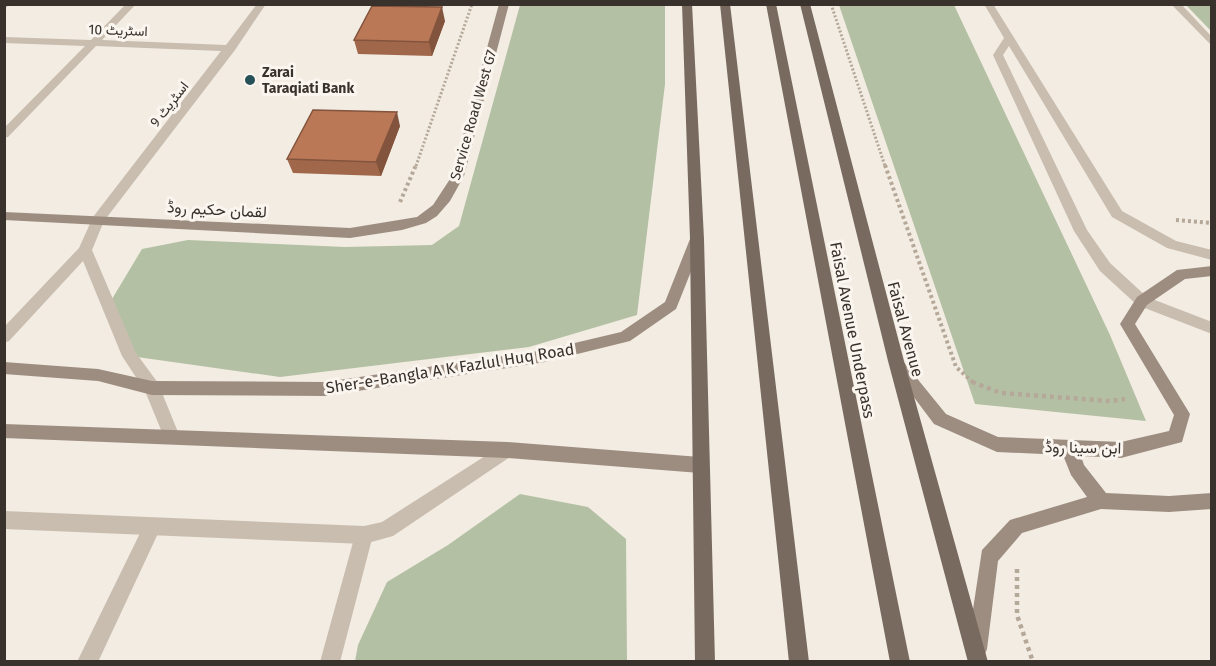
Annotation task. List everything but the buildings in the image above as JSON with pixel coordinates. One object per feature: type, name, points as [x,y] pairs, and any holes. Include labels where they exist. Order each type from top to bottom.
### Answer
[{"type":"main road","name":"Service Road West G7","points":[[427,218],[448,195],[458,176],[504,4]]},
{"type":"main road","points":[[687,4],[697,239],[705,662]]},
{"type":"main road","points":[[725,4],[799,662]]},
{"type":"main road","name":"Faisal Avenue Underpass","points":[[771,4],[900,662]]},
{"type":"main road","name":"Faisal Avenue","points":[[805,4],[896,362],[977,658]]},
{"type":"main road","name":"لقمان حکیم روڈ","points":[[4,216],[350,232],[387,228],[427,218]]},
{"type":"main road","name":"Sher-e-Bangla A K Fazlul Huq Road","points":[[4,368],[98,375],[152,388],[325,389],[545,356],[625,337],[670,305],[697,239]]},
{"type":"main road","name":"ابن سینا روڈ","points":[[896,362],[940,419],[997,444],[1121,450],[1176,437],[1182,414],[1127,324],[1142,300],[1182,274],[1212,271]]},
{"type":"main road","points":[[4,431],[507,450],[700,465]]},
{"type":"main road","points":[[1069,447],[1077,469],[1101,501]]},
{"type":"main road","points":[[977,658],[989,557],[1016,526],[1101,501],[1169,504],[1212,501]]},
{"type":"street","points":[[4,135],[132,4]]},
{"type":"street","name":"اسٹریٹ 9","points":[[98,220],[231,48],[262,4]]},
{"type":"street","points":[[988,4],[1117,214],[1172,245],[1212,255]]},
{"type":"street","points":[[1175,4],[1212,44]]},
{"type":"street","points":[[1009,38],[998,55],[1081,231],[1105,267],[1142,300],[1212,328]]},
{"type":"street","name":"اسٹریٹ 10","points":[[4,40],[231,48]]},
{"type":"street","points":[[4,337],[85,250],[98,220]]},
{"type":"street","points":[[85,250],[130,356],[152,388],[172,437]]},
{"type":"street","points":[[4,520],[152,528],[364,535],[386,530],[507,450]]},
{"type":"street","points":[[87,662],[152,528]]},
{"type":"street","points":[[330,662],[364,535]]},
{"type":"path","points":[[398,207],[424,148],[472,4]]},
{"type":"path","points":[[831,4],[914,252],[956,368],[976,385],[1001,393],[1110,401],[1125,399]]},
{"type":"path","points":[[1167,219],[1212,223]]},
{"type":"path","points":[[1016,558],[1017,615],[1034,662]]},
{"type":"green space","points":[[520,5],[665,5],[665,84],[637,315],[529,347],[280,377],[130,356],[109,304],[142,249],[188,240],[345,247],[432,245],[459,226]]},
{"type":"green space","points":[[839,5],[954,5],[1110,335],[1146,421],[975,404]]},
{"type":"green space","points":[[1186,5],[1211,5],[1211,31]]},
{"type":"green space","points":[[520,494],[588,507],[626,539],[627,661],[355,661],[358,645],[387,582],[448,545]]},
{"type":"place","name":"Zarai Taraqiati Bank","points":[[250,80]]}]
